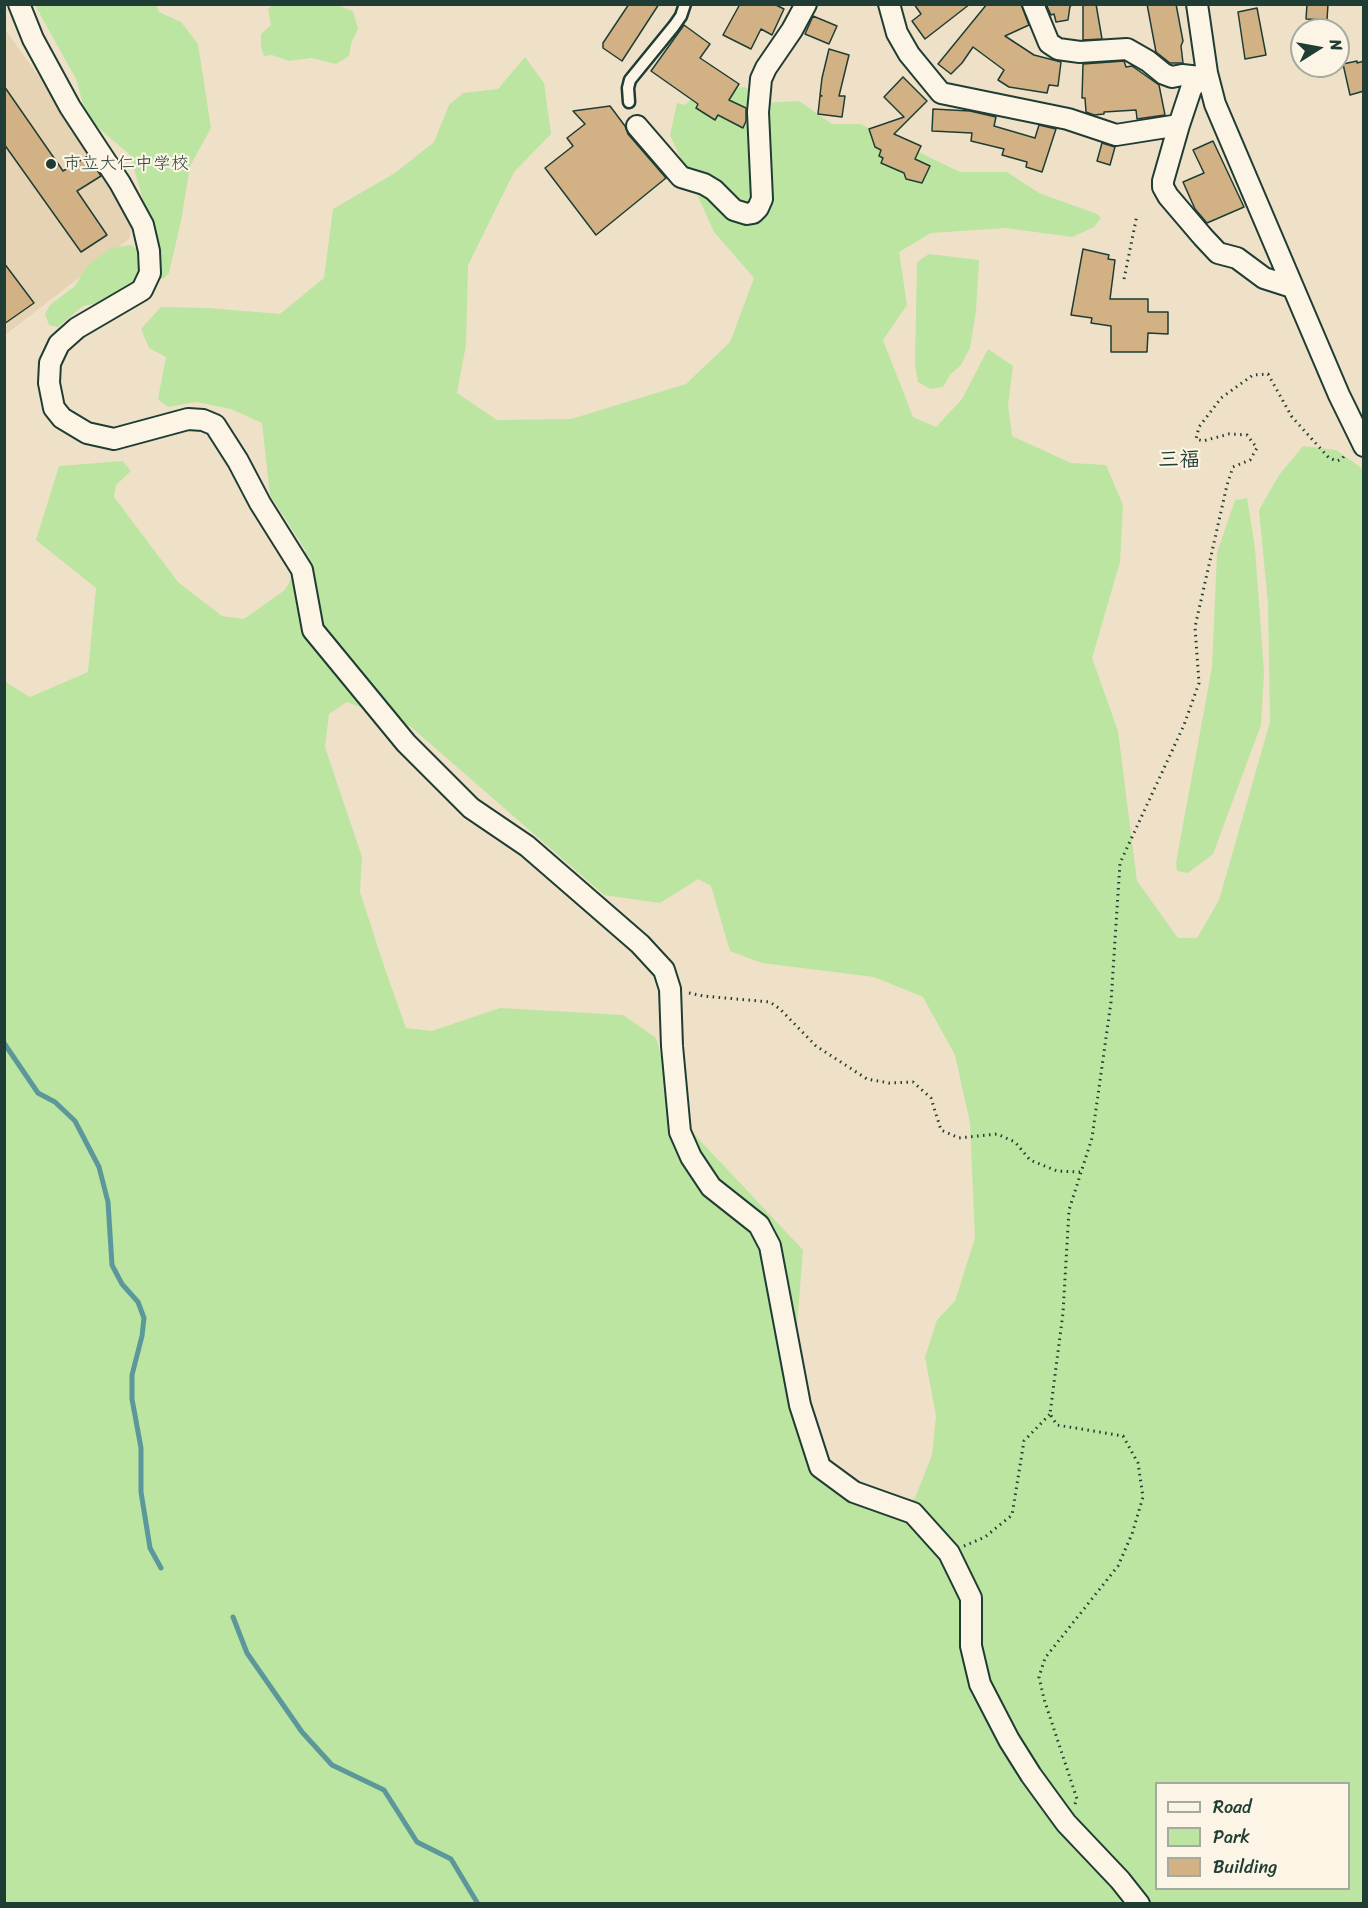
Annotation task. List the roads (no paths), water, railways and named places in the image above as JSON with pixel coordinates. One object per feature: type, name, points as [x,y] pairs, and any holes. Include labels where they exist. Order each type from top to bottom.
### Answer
[{"type":"street","points":[[19,4],[33,39],[70,107],[120,183],[143,225],[149,251],[150,273],[142,290],[77,328],[59,344],[50,363],[49,383],[54,408],[62,418],[87,433],[114,439],[188,419],[203,420],[215,425],[302,570],[314,630],[406,743],[471,808],[527,846],[640,944],[664,970],[670,989],[672,1046],[680,1132],[691,1157],[711,1187],[759,1225],[770,1246],[800,1405],[820,1467],[854,1492],[913,1513],[949,1553],[971,1598],[970,1646],[980,1684],[1031,1776],[1066,1823],[1120,1880],[1139,1904]]},
{"type":"street","points":[[637,126],[681,177],[704,184],[714,190],[734,210],[747,214],[753,213],[762,199],[758,112],[761,79],[765,68],[792,30],[806,4]]},
{"type":"street","points":[[889,4],[897,33],[909,54],[941,93],[1068,119],[1116,135],[1179,125]]},
{"type":"street","points":[[1033,4],[1049,43],[1058,50],[1080,52],[1127,49],[1172,77],[1203,75]]},
{"type":"street","points":[[1197,4],[1203,75],[1292,287],[1364,446]]},
{"type":"street","points":[[1203,75],[1191,89],[1163,187],[1168,196],[1218,253],[1237,258],[1264,278],[1292,287]]},
{"type":"lane","points":[[630,102],[628,88],[630,80],[665,39],[681,16],[685,4]]},
{"type":"waterway","points":[[4,1043],[38,1093],[55,1102],[75,1121],[99,1167],[108,1202],[112,1265],[122,1284],[138,1302],[144,1318],[132,1375],[132,1399],[141,1448],[141,1492],[150,1548],[161,1568]]},
{"type":"waterway","points":[[233,1617],[247,1653],[302,1732],[332,1765],[384,1790],[417,1842],[451,1859],[478,1904]]},
{"type":"place","name":"市立大仁中学校","points":[[51,164]]},
{"type":"district","name":"三福","points":[[1179,461]]}]
